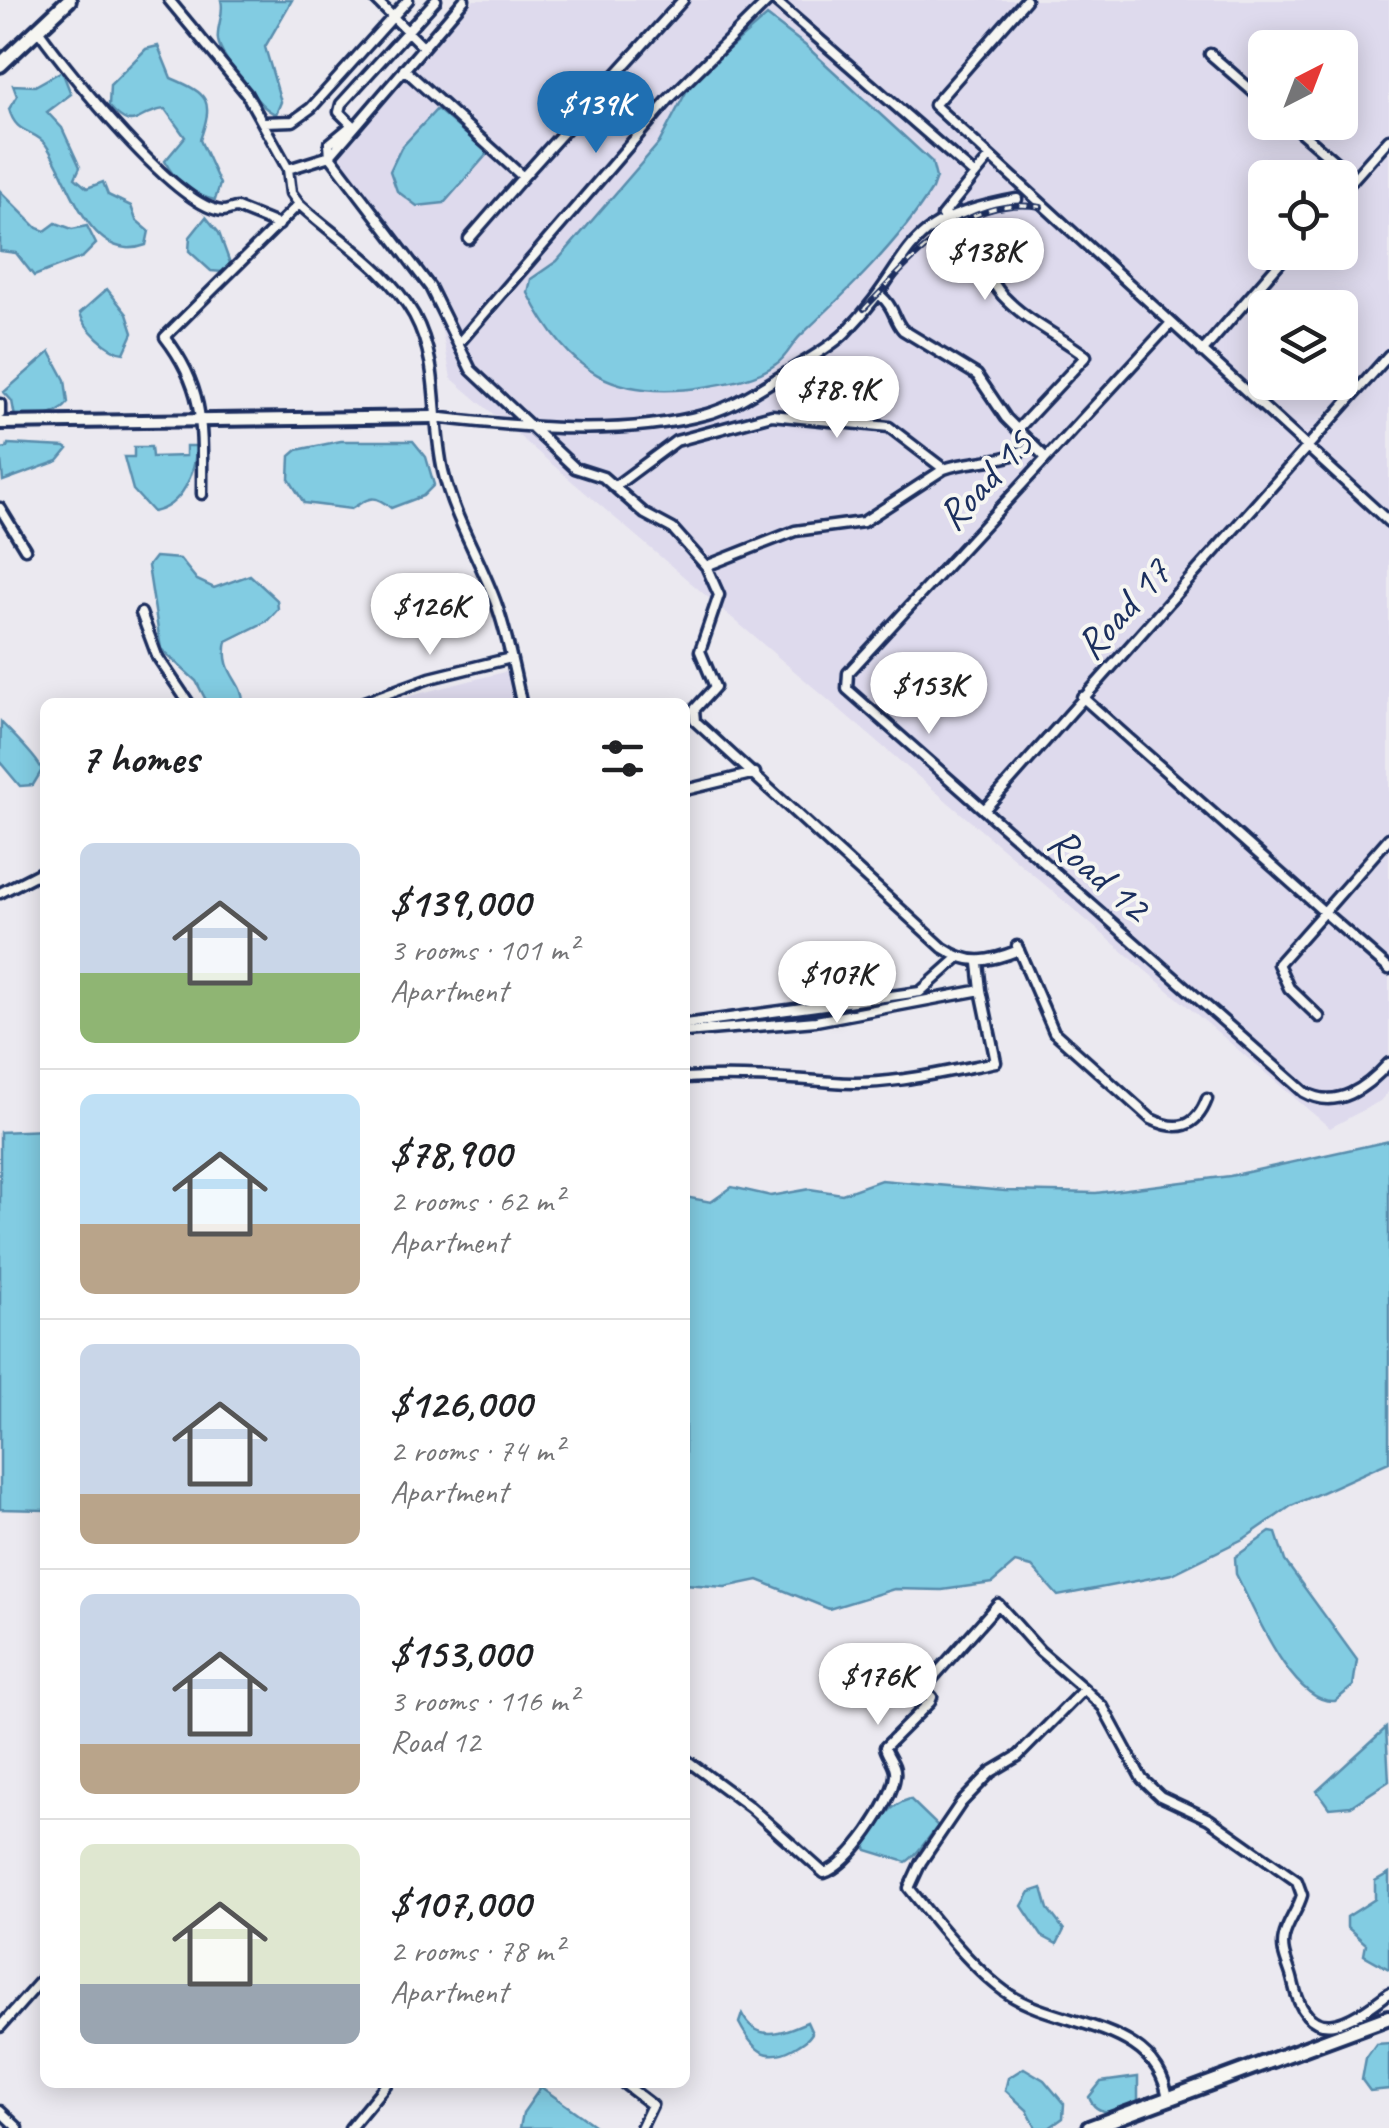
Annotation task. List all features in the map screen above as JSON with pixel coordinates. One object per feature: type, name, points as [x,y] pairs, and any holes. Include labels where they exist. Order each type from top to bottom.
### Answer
[{"type":"main road","points":[[0,66],[68,0]]},
{"type":"main road","points":[[1089,2128],[1389,2017]]},
{"type":"street","points":[[168,0],[246,93],[288,169],[291,193],[299,204],[365,262],[413,314],[433,370],[437,394],[433,417],[453,503],[497,605],[521,698]]},
{"type":"street","points":[[376,0],[422,46]]},
{"type":"street","points":[[264,122],[293,121],[311,108],[408,0]]},
{"type":"street","points":[[436,0],[341,104],[339,112],[352,125],[329,144],[330,156],[430,287],[471,370],[575,468],[596,474],[645,514],[674,529],[706,566],[720,595],[700,651],[715,686],[692,716],[958,958],[978,963],[1018,948],[1054,1032],[1151,1119],[1167,1126],[1190,1124],[1200,1116],[1207,1099]]},
{"type":"street","points":[[288,169],[330,156],[464,0]]},
{"type":"street","points":[[469,239],[683,0]]},
{"type":"street","points":[[458,344],[670,98],[771,0],[975,175]]},
{"type":"street","points":[[1026,0],[934,105],[1389,522]]},
{"type":"street","points":[[39,31],[74,80],[132,144],[174,181],[225,212],[237,208],[279,225]]},
{"type":"street","points":[[1210,54],[1248,87]]},
{"type":"street","points":[[404,68],[523,177]]},
{"type":"street","points":[[1358,174],[1389,139]]},
{"type":"street","points":[[1310,140],[1333,160]]},
{"type":"street","points":[[990,157],[942,216],[957,224],[1005,298],[1035,324],[1086,356],[1018,430]]},
{"type":"street","points":[[0,424],[433,417],[530,427],[622,426],[691,417],[728,406],[843,335],[915,237],[942,218],[1016,198]]},
{"type":"street","points":[[202,494],[200,420],[191,374],[165,337],[299,204]]},
{"type":"street","points":[[1202,352],[1273,270]]},
{"type":"street","points":[[882,297],[895,310],[897,324],[903,330],[977,375],[1018,430],[1045,457]]},
{"type":"street","name":"Road 15","points":[[845,680],[1171,323]]},
{"type":"street","name":"Road 17","points":[[984,810],[1389,355]]},
{"type":"street","points":[[0,404],[0,414]]},
{"type":"street","points":[[614,486],[676,441],[772,414],[879,424],[903,434],[944,469]]},
{"type":"street","points":[[706,566],[795,531],[863,522],[944,469],[972,459],[1011,456],[1032,444]]},
{"type":"street","points":[[0,508],[25,550]]},
{"type":"street","points":[[141,612],[158,656],[185,698]]},
{"type":"street","points":[[375,698],[430,678],[511,658]]},
{"type":"street","name":"Road 12","points":[[845,680],[847,688],[1304,1092],[1324,1100],[1365,1088],[1389,1063]]},
{"type":"street","points":[[1082,697],[1389,968]]},
{"type":"street","points":[[690,789],[754,773]]},
{"type":"street","points":[[1320,1017],[1289,988],[1278,964],[1389,838]]},
{"type":"street","points":[[1,890],[40,872]]},
{"type":"street","points":[[690,1023],[920,992],[958,958]]},
{"type":"street","points":[[690,1078],[774,1075],[830,1082],[948,1072],[996,1062],[978,963]]},
{"type":"street","points":[[690,1032],[816,1021],[981,990]]},
{"type":"street","points":[[690,1763],[824,1872],[843,1862],[866,1835],[892,1787],[895,1768],[885,1747],[930,1702],[932,1697],[923,1689],[998,1604],[1040,1651],[1103,1707],[1142,1779],[1174,1804],[1210,1819],[1297,1881],[1302,1895],[1284,1934],[1282,1950],[1296,1996],[1310,2018],[1325,2027],[1341,2026],[1389,1993]]},
{"type":"street","points":[[1084,1689],[1018,1756],[991,1772],[961,1802],[908,1888],[1008,1994],[1137,2046],[1161,2075],[1168,2100]]},
{"type":"street","points":[[0,2027],[40,1982]]},
{"type":"street","points":[[350,2128],[383,2088]]},
{"type":"street","points":[[630,2088],[652,2104],[641,2128]]},
{"type":"street","points":[[0,2110],[18,2128]]},
{"type":"shaded area","points":[[474,0],[1389,0],[1389,1091],[1380,1101],[1330,1128],[451,378],[438,310],[330,164]]},
{"type":"shaded area","points":[[508,671],[514,698],[402,698]]},
{"type":"water","points":[[221,0],[292,0],[265,47],[281,102],[276,114],[252,93],[220,48]]},
{"type":"water","points":[[767,16],[806,46],[932,162],[936,178],[932,189],[871,266],[768,369],[732,382],[673,390],[620,384],[598,375],[560,343],[543,320],[528,293],[531,279],[557,261],[659,143],[692,81]]},
{"type":"water","points":[[158,46],[171,78],[194,89],[205,100],[207,116],[200,140],[220,184],[215,200],[186,186],[165,161],[185,137],[165,109],[131,121],[109,106],[110,85],[146,49]]},
{"type":"water","points":[[62,71],[71,94],[47,112],[62,128],[80,167],[75,178],[87,188],[103,182],[108,195],[131,206],[136,220],[149,231],[146,245],[126,248],[110,243],[96,232],[46,145],[12,118],[9,109],[17,96],[13,85],[35,86]]},
{"type":"water","points":[[437,109],[488,153],[444,203],[417,206],[397,191],[390,171],[401,148]]},
{"type":"water","points":[[0,191],[37,228],[45,231],[56,223],[72,229],[87,226],[96,244],[83,257],[34,276],[16,253],[0,251]]},
{"type":"water","points":[[206,217],[219,233],[230,263],[223,272],[211,271],[189,251],[190,237]]},
{"type":"water","points":[[107,289],[127,314],[133,333],[124,353],[98,338],[80,313]]},
{"type":"water","points":[[50,352],[65,380],[68,403],[58,412],[44,416],[15,417],[12,401],[4,392]]},
{"type":"water","points":[[341,441],[413,441],[426,457],[434,485],[423,496],[391,508],[374,499],[351,509],[304,503],[289,479],[290,456],[297,450]]},
{"type":"water","points":[[8,444],[68,449],[58,461],[3,481],[0,449]]},
{"type":"water","points":[[186,446],[196,446],[185,487],[172,503],[153,512],[133,490],[124,457],[134,457],[134,447],[151,447],[152,457],[186,456]]},
{"type":"water","points":[[155,557],[180,559],[197,580],[214,588],[250,575],[277,600],[278,609],[267,621],[227,641],[229,669],[242,698],[205,698],[196,681],[161,649],[148,566]]},
{"type":"water","points":[[1,722],[40,765],[40,773],[33,785],[20,786],[0,762]]},
{"type":"water","points":[[40,1130],[40,1510],[0,1509],[0,1132]]},
{"type":"water","points":[[1389,1141],[1389,1462],[1291,1506],[1245,1538],[1172,1574],[1058,1596],[1032,1567],[1015,1563],[992,1583],[942,1590],[894,1589],[829,1609],[758,1580],[725,1587],[690,1584],[690,1198],[711,1202],[732,1187],[771,1196],[810,1189],[842,1194],[881,1180],[1005,1191],[1096,1193],[1230,1176]]},
{"type":"water","points":[[1270,1532],[1276,1533],[1285,1561],[1357,1660],[1353,1686],[1335,1701],[1319,1698],[1289,1671],[1263,1630],[1236,1574],[1235,1557]]},
{"type":"water","points":[[1386,1728],[1389,1781],[1351,1806],[1329,1808],[1317,1791]]},
{"type":"water","points":[[910,1799],[938,1826],[919,1851],[906,1862],[867,1850],[864,1845],[883,1818]]},
{"type":"water","points":[[1389,1873],[1389,1969],[1364,1955],[1366,1944],[1347,1927],[1347,1917],[1375,1899],[1375,1881]]},
{"type":"water","points":[[1042,1888],[1048,1909],[1064,1930],[1057,1944],[1042,1936],[1022,1906],[1030,1892]]},
{"type":"water","points":[[742,2014],[762,2032],[779,2032],[807,2022],[812,2033],[784,2053],[767,2054],[754,2046],[744,2032],[739,2023]]},
{"type":"water","points":[[1389,2043],[1389,2089],[1370,2091],[1362,2080],[1366,2058],[1376,2044]]},
{"type":"water","points":[[1024,2068],[1044,2080],[1064,2104],[1063,2118],[1049,2128],[1036,2128],[1027,2110],[1005,2090],[1008,2078]]},
{"type":"water","points":[[1138,2077],[1138,2105],[1117,2112],[1103,2111],[1092,2104],[1089,2097],[1101,2082]]},
{"type":"water","points":[[542,2088],[598,2128],[520,2128],[523,2113]]},
{"type":"railway","points":[[864,309],[921,252],[964,221],[1013,206],[1041,207]]}]
